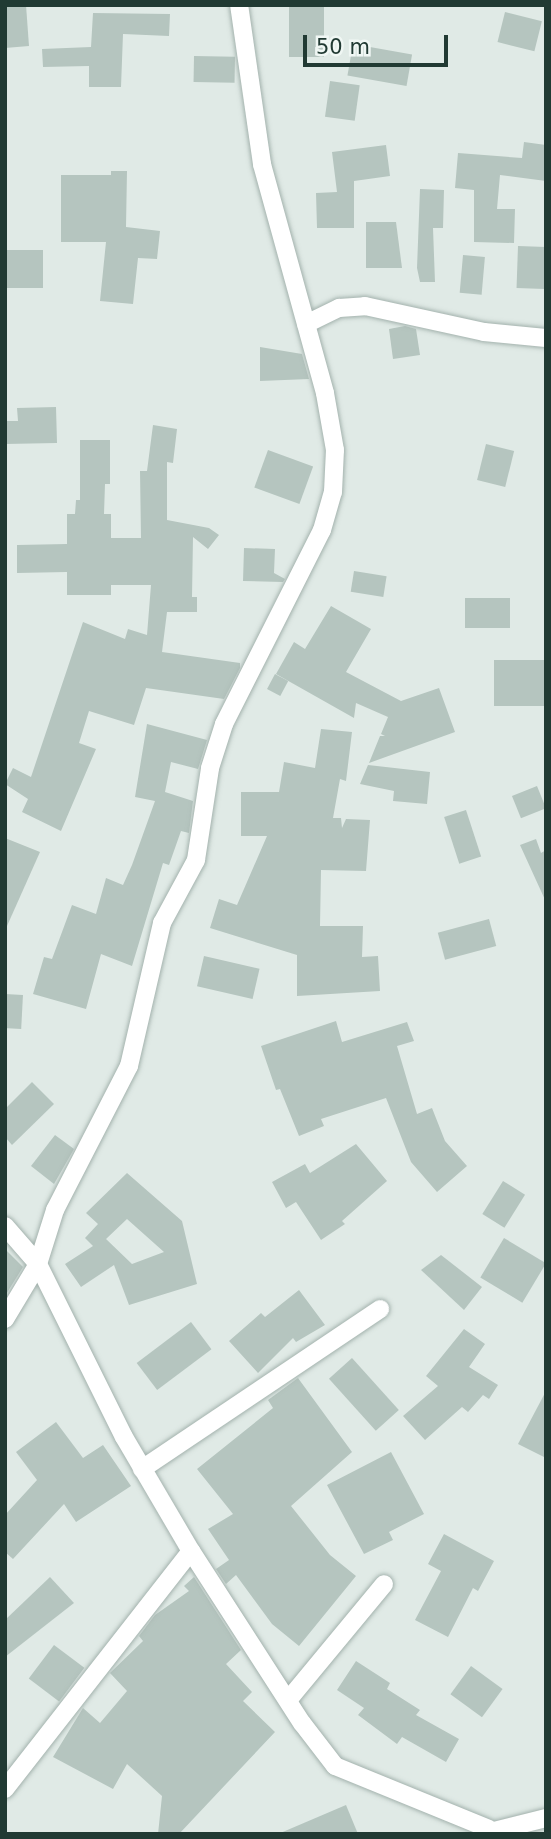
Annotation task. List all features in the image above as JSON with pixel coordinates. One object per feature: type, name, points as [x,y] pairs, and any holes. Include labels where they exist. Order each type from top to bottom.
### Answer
[{"type":"street","points":[[5,1319],[38,1264],[55,1210],[129,1066],[162,923],[196,860],[210,768],[224,724],[322,530],[333,492],[335,450],[327,404],[262,163],[239,5]]},
{"type":"street","points":[[306,324],[339,308],[365,306],[484,332],[546,338]]},
{"type":"street","points":[[5,1226],[38,1264],[142,1469],[191,1551],[335,1766],[485,1831],[546,1818]]},
{"type":"street","points":[[142,1469],[380,1309]]},
{"type":"street","points":[[5,1789],[191,1551]]},
{"type":"street","points":[[289,1699],[384,1584]]},
{"type":"building","points":[[5,5],[26,5],[29,46],[5,48]]},
{"type":"building","points":[[289,5],[324,5],[324,57],[289,57]]},
{"type":"building","points":[[505,12],[542,21],[534,51],[498,42]]},
{"type":"building","points":[[93,13],[170,14],[169,36],[123,34],[121,87],[89,87],[89,66],[43,67],[42,49],[91,47]]},
{"type":"building","points":[[353,44],[412,54],[407,86],[347,76]]},
{"type":"building","points":[[194,56],[235,57],[235,83],[194,82]]},
{"type":"building","points":[[330,81],[360,85],[355,121],[325,117]]},
{"type":"building","points":[[524,142],[546,145],[546,181],[500,175],[497,209],[515,209],[514,243],[474,242],[474,190],[455,188],[458,153],[522,158]]},
{"type":"building","points":[[386,145],[390,176],[354,181],[354,228],[317,228],[316,193],[337,192],[332,152]]},
{"type":"building","points":[[111,171],[127,171],[126,227],[160,231],[157,259],[138,258],[133,304],[100,301],[106,242],[61,242],[61,175],[111,175]]},
{"type":"building","points":[[420,189],[444,190],[443,228],[433,228],[435,282],[420,282],[417,268]]},
{"type":"building","points":[[366,222],[396,222],[402,268],[366,268]]},
{"type":"building","points":[[518,246],[546,247],[545,289],[517,288]]},
{"type":"building","points":[[5,250],[43,250],[43,288],[5,288]]},
{"type":"building","points":[[463,255],[485,257],[482,295],[460,293]]},
{"type":"building","points":[[405,326],[416,329],[420,355],[393,359],[389,329]]},
{"type":"building","points":[[260,347],[302,354],[309,379],[260,381]]},
{"type":"building","points":[[56,407],[57,443],[5,444],[5,421],[18,421],[17,408]]},
{"type":"building","points":[[153,425],[177,429],[173,463],[167,462],[167,520],[209,528],[219,535],[208,549],[193,537],[192,597],[197,597],[197,612],[167,612],[162,652],[240,663],[240,668],[224,699],[146,688],[134,725],[89,711],[79,743],[96,749],[61,831],[22,812],[28,799],[5,784],[13,768],[31,777],[83,622],[125,639],[128,629],[147,635],[151,585],[111,585],[111,595],[67,595],[67,572],[17,573],[17,545],[67,544],[67,514],[75,514],[76,500],[80,500],[80,440],[110,440],[110,484],[105,484],[104,514],[111,514],[111,538],[141,538],[140,471],[147,471]]},
{"type":"building","points":[[486,444],[514,451],[505,487],[477,480]]},
{"type":"building","points":[[268,450],[313,466],[299,504],[254,488]]},
{"type":"building","points":[[244,548],[275,549],[274,573],[285,579],[283,582],[243,581]]},
{"type":"building","points":[[354,571],[387,576],[383,597],[351,592]]},
{"type":"building","points":[[465,598],[510,598],[510,628],[465,628]]},
{"type":"building","points":[[331,606],[371,629],[346,672],[401,701],[439,688],[455,732],[369,763],[380,736],[385,736],[381,734],[388,717],[356,703],[354,718],[276,674],[294,642],[305,649]]},
{"type":"building","points":[[494,660],[546,660],[546,706],[494,706]]},
{"type":"building","points":[[275,674],[288,681],[280,696],[267,689]]},
{"type":"building","points":[[147,724],[207,740],[198,769],[171,762],[165,792],[193,801],[189,833],[181,831],[169,865],[163,863],[132,966],[101,954],[86,1009],[33,994],[44,957],[52,959],[72,905],[96,914],[106,878],[123,885],[132,865],[155,801],[135,797]]},
{"type":"building","points":[[321,729],[352,732],[346,781],[340,779],[333,818],[341,818],[342,828],[346,819],[370,820],[366,871],[321,870],[320,926],[363,926],[362,957],[378,956],[380,991],[297,996],[297,955],[210,928],[219,899],[237,905],[267,836],[241,836],[241,792],[279,792],[284,762],[315,768]]},
{"type":"building","points":[[368,765],[430,772],[427,804],[393,801],[394,791],[360,784]]},
{"type":"building","points":[[537,786],[546,808],[521,818],[512,796]]},
{"type":"building","points":[[466,810],[481,857],[459,864],[444,817]]},
{"type":"building","points":[[5,838],[40,852],[7,926],[5,925]]},
{"type":"building","points":[[536,839],[541,853],[546,850],[546,902],[520,845]]},
{"type":"building","points":[[489,919],[496,946],[445,960],[438,933]]},
{"type":"building","points":[[204,956],[260,969],[253,999],[197,986]]},
{"type":"building","points":[[5,994],[23,995],[21,1029],[5,1028]]},
{"type":"building","points":[[336,1021],[342,1042],[407,1022],[414,1041],[397,1046],[417,1114],[432,1108],[445,1141],[467,1166],[437,1192],[411,1162],[386,1098],[321,1119],[324,1126],[299,1136],[280,1089],[276,1090],[261,1046]]},
{"type":"building","points":[[32,1082],[54,1104],[12,1145],[5,1137],[5,1109]]},
{"type":"building","points":[[55,1135],[74,1149],[54,1184],[31,1166]]},
{"type":"building","points":[[356,1144],[387,1181],[342,1221],[345,1224],[321,1240],[296,1202],[286,1208],[272,1182],[305,1164],[310,1173]]},
{"type":"building","points":[[127,1173],[182,1221],[197,1284],[129,1305],[114,1265],[81,1287],[65,1264],[93,1246],[85,1238],[98,1224],[86,1213]],"holes":[[[127,1219],[164,1252],[132,1264],[106,1239]]]},
{"type":"building","points":[[503,1181],[525,1195],[504,1228],[482,1214]]},
{"type":"building","points":[[504,1238],[546,1263],[522,1303],[480,1277]]},
{"type":"building","points":[[5,1249],[23,1267],[5,1296]]},
{"type":"building","points":[[441,1255],[482,1287],[464,1310],[421,1270]]},
{"type":"building","points":[[299,1290],[325,1325],[296,1342],[293,1338],[258,1373],[229,1341],[261,1313],[265,1317]]},
{"type":"building","points":[[191,1322],[211,1349],[157,1390],[137,1363]]},
{"type":"building","points":[[464,1329],[485,1344],[469,1367],[498,1385],[489,1399],[483,1395],[468,1412],[462,1407],[425,1440],[403,1416],[438,1386],[426,1376]]},
{"type":"building","points":[[352,1358],[399,1410],[376,1431],[329,1379]]},
{"type":"building","points":[[298,1378],[352,1452],[291,1506],[330,1555],[356,1576],[299,1646],[272,1624],[236,1575],[226,1584],[216,1569],[229,1560],[208,1529],[233,1514],[197,1469],[273,1408],[268,1400]]},
{"type":"building","points":[[546,1391],[546,1458],[518,1444]]},
{"type":"building","points":[[56,1422],[83,1458],[103,1445],[131,1486],[76,1522],[64,1504],[13,1559],[5,1552],[5,1515],[37,1480],[16,1452]]},
{"type":"building","points":[[391,1452],[424,1514],[389,1532],[393,1540],[364,1554],[327,1485]]},
{"type":"building","points":[[444,1534],[494,1561],[478,1591],[473,1588],[448,1637],[415,1620],[441,1571],[428,1564]]},
{"type":"building","points":[[50,1577],[74,1603],[5,1657],[5,1620]]},
{"type":"building","points":[[194,1577],[241,1650],[226,1664],[252,1692],[243,1701],[275,1732],[179,1834],[158,1834],[162,1796],[127,1764],[113,1789],[53,1757],[83,1708],[100,1723],[127,1691],[110,1673],[143,1641],[139,1636],[155,1615],[189,1591],[184,1586]]},
{"type":"building","points":[[54,1645],[84,1668],[59,1701],[29,1679]]},
{"type":"building","points":[[356,1661],[390,1683],[387,1689],[420,1710],[416,1715],[459,1739],[446,1762],[402,1737],[397,1744],[358,1715],[364,1708],[337,1690]]},
{"type":"building","points":[[471,1666],[503,1689],[482,1717],[450,1694]]},
{"type":"building","points":[[346,1805],[358,1834],[278,1834]]}]
